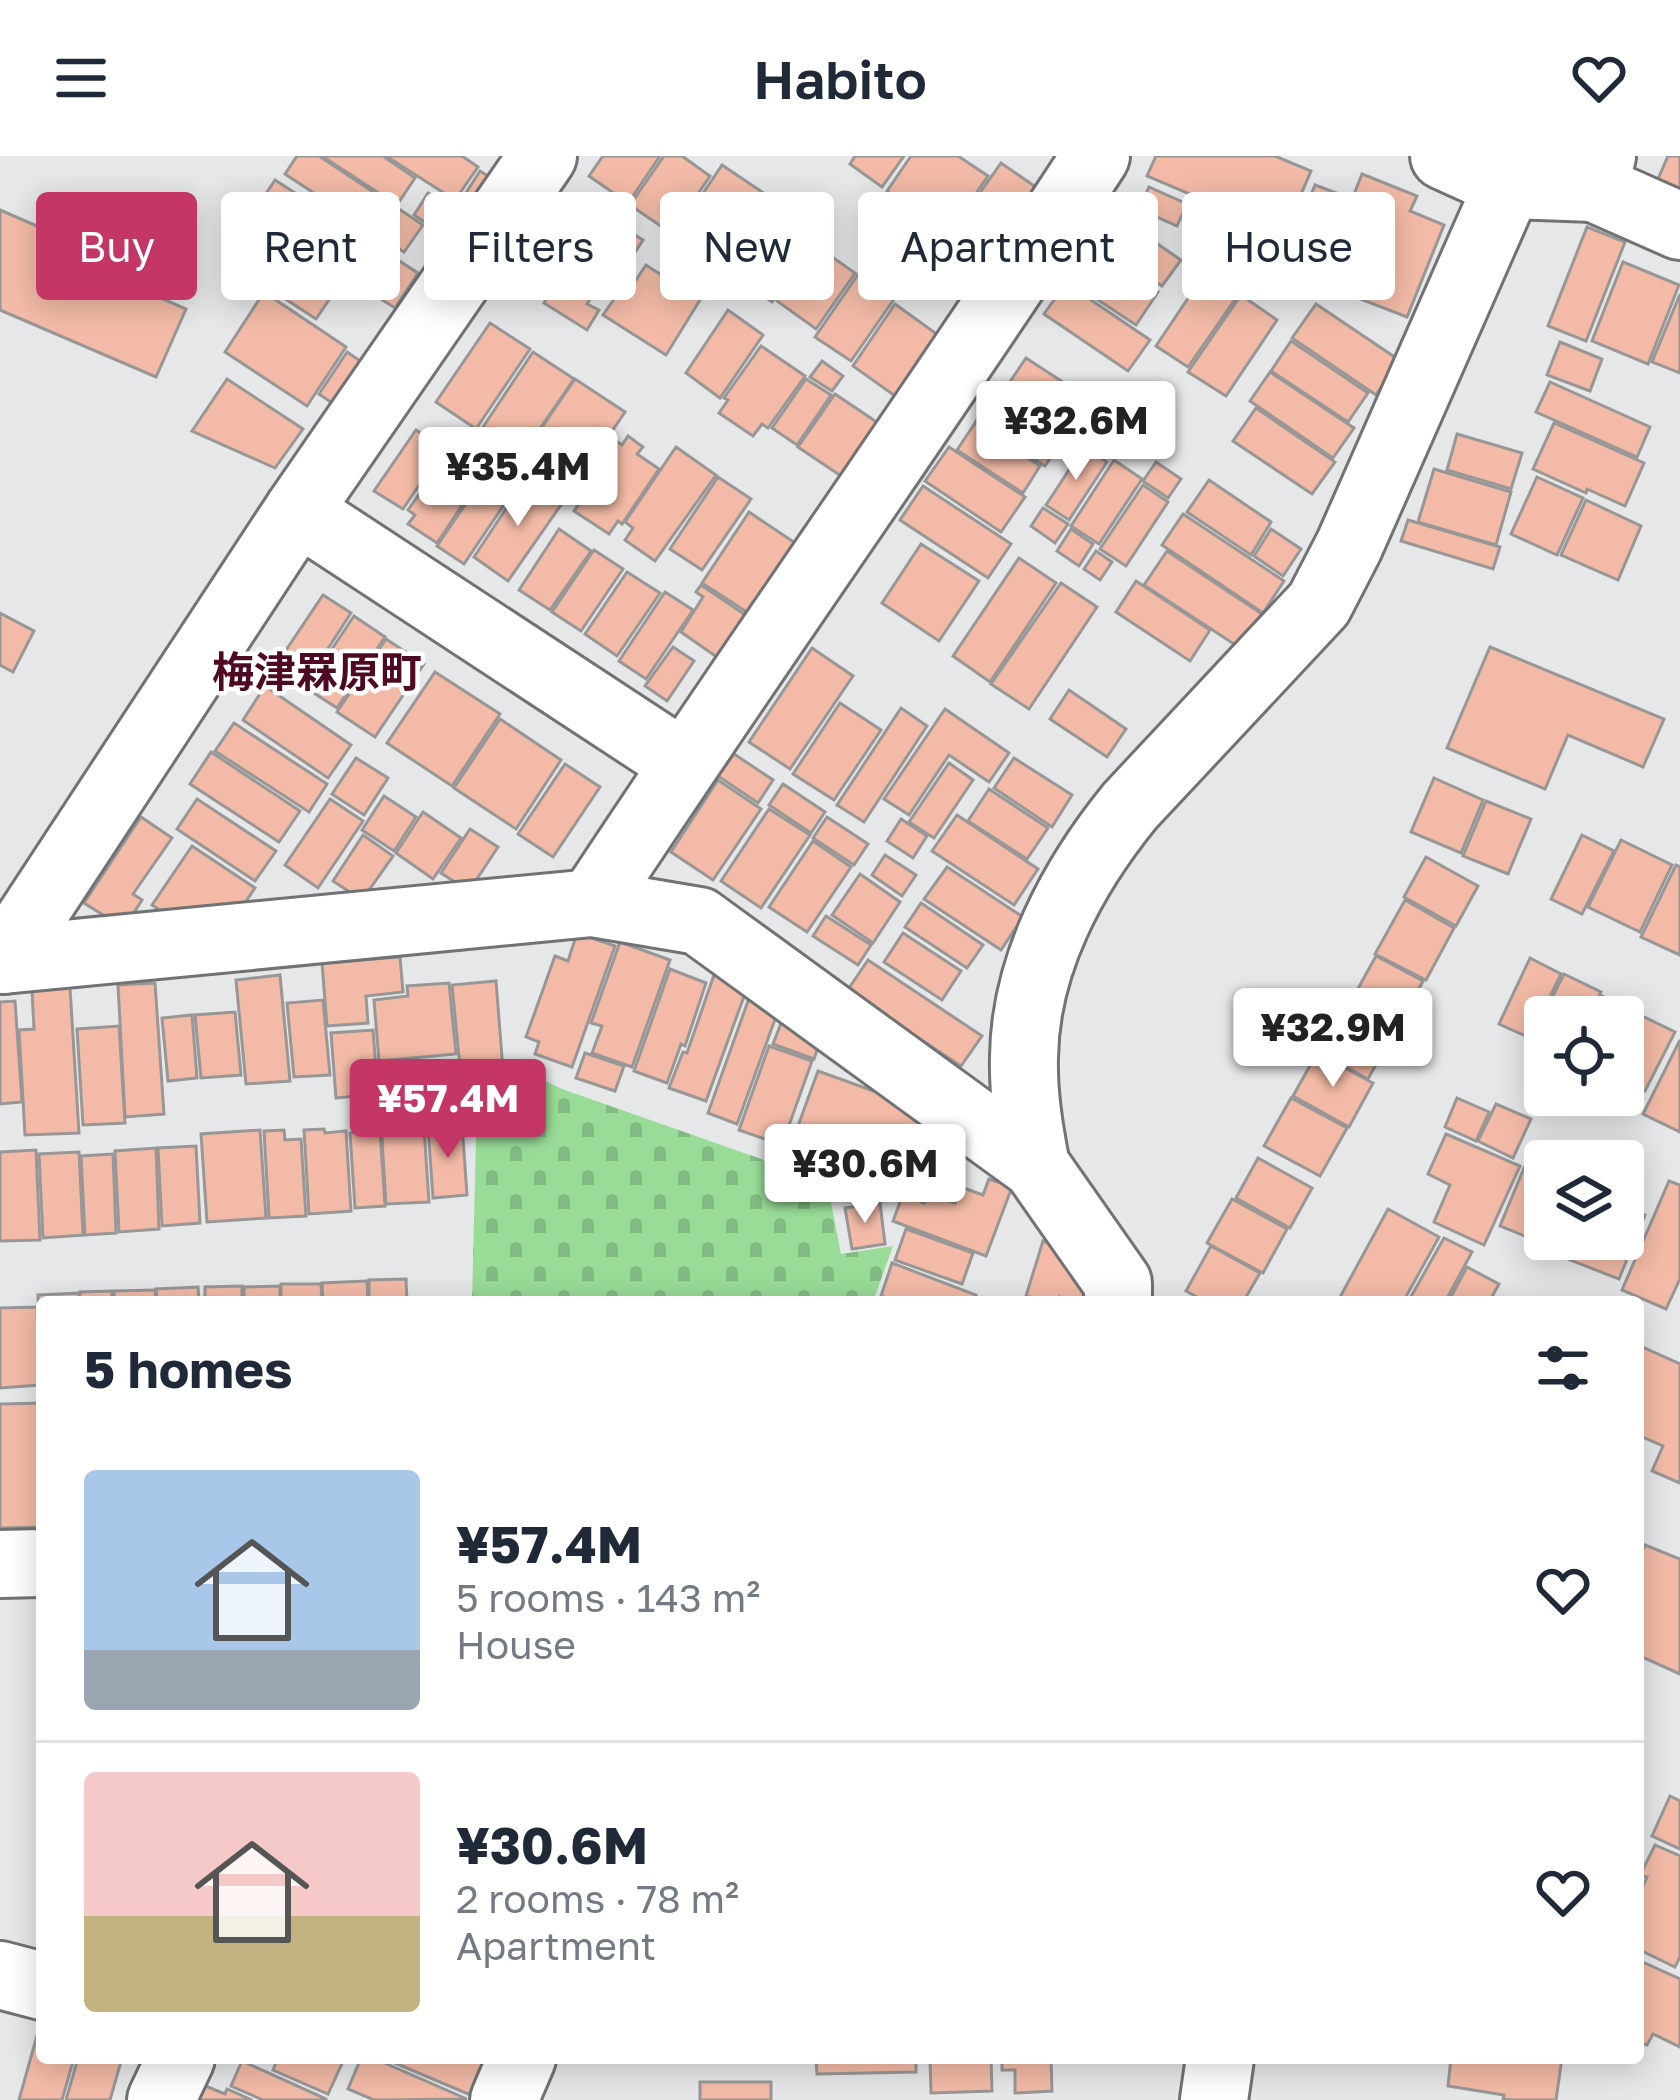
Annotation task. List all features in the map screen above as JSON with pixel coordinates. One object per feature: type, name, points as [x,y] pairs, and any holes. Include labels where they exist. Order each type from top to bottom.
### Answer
[{"type":"street","points":[[543,156],[298,511],[3,960],[592,903],[700,921],[1036,1166],[1118,1282],[1118,1296]]},
{"type":"street","points":[[592,903],[1096,156]]},
{"type":"street","points":[[1444,156],[1508,185],[1598,172],[1680,226]]},
{"type":"street","points":[[1036,1166],[1024,1052],[1037,979],[1066,902],[1105,836],[1130,806],[1319,604],[1508,185]]},
{"type":"street","points":[[298,511],[684,764]]},
{"type":"street","points":[[0,1564],[36,1563]]},
{"type":"street","points":[[0,1975],[36,1984]]},
{"type":"street","points":[[161,2100],[178,2064]]},
{"type":"street","points":[[504,2100],[519,2064]]},
{"type":"street","points":[[1214,2100],[1219,2064]]},
{"type":"green space","points":[[545,1081],[827,1182],[841,1254],[893,1246],[875,1296],[472,1296],[477,1101],[516,1101]]},
{"type":"building","points":[[297,156],[319,156],[373,192],[312,192],[285,174]]},
{"type":"building","points":[[322,156],[383,156],[415,178],[400,200],[400,192],[377,192]]},
{"type":"building","points":[[386,156],[462,156],[478,167],[461,192],[442,192]]},
{"type":"building","points":[[603,156],[660,156],[635,192],[612,192],[589,176]]},
{"type":"building","points":[[664,156],[682,156],[710,176],[699,192],[660,192],[660,225],[636,209],[636,196]]},
{"type":"building","points":[[855,156],[904,156],[882,187],[850,164]]},
{"type":"building","points":[[911,156],[958,156],[988,176],[977,192],[887,191]]},
{"type":"building","points":[[1156,156],[1275,156],[1311,171],[1302,192],[1185,192],[1147,176]]},
{"type":"building","points":[[1668,156],[1680,156],[1680,196],[1655,186]]},
{"type":"building","points":[[1001,163],[1040,190],[1039,192],[981,192]]},
{"type":"building","points":[[722,165],[762,192],[704,192]]},
{"type":"building","points":[[480,171],[503,186],[499,192],[466,192]]},
{"type":"building","points":[[1362,174],[1417,196],[1410,211],[1444,225],[1407,317],[1363,300],[1395,300],[1395,192],[1355,192]]},
{"type":"building","points":[[275,180],[293,192],[267,192]]},
{"type":"building","points":[[1149,187],[1182,202],[1177,226],[1158,218],[1158,192],[1147,192]]},
{"type":"building","points":[[424,199],[424,221],[414,215]]},
{"type":"building","points":[[0,210],[36,226],[36,300],[165,300],[186,309],[156,377],[0,310]]},
{"type":"building","points":[[400,210],[423,225],[404,252],[400,249]]},
{"type":"building","points":[[1587,227],[1625,242],[1586,341],[1548,326]]},
{"type":"building","points":[[1158,244],[1181,260],[1162,286],[1158,283]]},
{"type":"building","points":[[834,258],[855,273],[816,329],[777,301],[834,300]]},
{"type":"building","points":[[400,261],[418,273],[395,308],[382,300],[400,300]]},
{"type":"building","points":[[1623,262],[1679,285],[1648,364],[1592,341]]},
{"type":"building","points":[[646,265],[660,274],[660,300],[700,300],[666,355],[603,315],[613,300],[636,300],[636,280]]},
{"type":"building","points":[[858,275],[858,300],[893,300],[851,361],[815,337]]},
{"type":"building","points":[[1680,294],[1680,373],[1652,362]]},
{"type":"building","points":[[259,300],[276,300],[346,347],[307,406],[225,352]]},
{"type":"building","points":[[287,300],[329,300],[316,319]]},
{"type":"building","points":[[590,300],[587,304],[599,310],[587,330],[544,303]]},
{"type":"building","points":[[1054,300],[1091,300],[1150,340],[1128,371],[1044,314]]},
{"type":"building","points":[[1098,300],[1153,300],[1136,325]]},
{"type":"building","points":[[1187,300],[1235,300],[1188,367],[1156,346]]},
{"type":"building","points":[[1238,300],[1248,300],[1277,320],[1226,396],[1188,372]]},
{"type":"building","points":[[895,304],[938,335],[895,396],[853,366]]},
{"type":"building","points":[[1316,304],[1399,360],[1376,395],[1292,338]]},
{"type":"building","points":[[728,310],[763,335],[720,398],[686,373]]},
{"type":"building","points":[[490,323],[530,349],[476,429],[436,402]]},
{"type":"building","points":[[1291,341],[1368,393],[1348,422],[1271,371]]},
{"type":"building","points":[[1560,342],[1602,359],[1590,391],[1547,375]]},
{"type":"building","points":[[761,346],[805,376],[768,428],[762,424],[753,436],[719,413],[728,400],[724,398]]},
{"type":"building","points":[[347,352],[372,369],[344,411],[319,394]]},
{"type":"building","points":[[533,352],[574,379],[523,453],[483,427]]},
{"type":"building","points":[[1026,358],[1101,407],[1080,440],[1005,389]]},
{"type":"building","points":[[822,361],[843,376],[832,391],[810,377]]},
{"type":"building","points":[[1270,372],[1354,428],[1333,458],[1250,401]]},
{"type":"building","points":[[227,379],[303,429],[275,468],[192,431]]},
{"type":"building","points":[[575,379],[625,412],[567,498],[517,464]]},
{"type":"building","points":[[806,379],[831,395],[797,445],[772,428]]},
{"type":"building","points":[[1550,382],[1650,427],[1637,457],[1536,412]]},
{"type":"building","points":[[997,389],[1066,435],[1045,466],[976,421]]},
{"type":"building","points":[[835,394],[878,423],[841,476],[798,447]]},
{"type":"building","points":[[1256,408],[1335,462],[1312,494],[1233,441]]},
{"type":"building","points":[[1102,414],[1128,431],[1110,458],[1085,441]]},
{"type":"building","points":[[975,423],[1040,466],[1023,493],[957,450]]},
{"type":"building","points":[[1554,423],[1644,463],[1625,506],[1533,469]]},
{"type":"building","points":[[416,430],[444,448],[403,509],[374,491]]},
{"type":"building","points":[[1457,434],[1522,453],[1511,489],[1447,470]]},
{"type":"building","points":[[628,436],[643,447],[637,454],[659,469],[622,524],[618,521],[609,534],[574,511],[583,498],[578,494],[615,440],[622,445]]},
{"type":"building","points":[[676,447],[716,475],[655,561],[625,540],[633,528],[625,522]]},
{"type":"building","points":[[949,447],[1025,497],[1001,532],[925,481]]},
{"type":"building","points":[[1084,447],[1107,462],[1069,520],[1046,505]]},
{"type":"building","points":[[450,450],[484,472],[437,543],[408,524],[415,515],[408,510]]},
{"type":"building","points":[[1114,460],[1142,479],[1099,544],[1071,526]]},
{"type":"building","points":[[494,462],[520,481],[464,564],[437,546]]},
{"type":"building","points":[[1156,462],[1181,479],[1168,498],[1143,481]]},
{"type":"building","points":[[1434,469],[1511,492],[1496,545],[1418,522]]},
{"type":"building","points":[[527,477],[563,502],[508,581],[474,557]]},
{"type":"building","points":[[718,477],[751,499],[702,570],[670,549]]},
{"type":"building","points":[[1537,477],[1583,498],[1557,555],[1511,534]]},
{"type":"building","points":[[1209,480],[1271,522],[1251,555],[1187,512]]},
{"type":"building","points":[[1143,485],[1168,502],[1126,566],[1100,549]]},
{"type":"building","points":[[923,486],[1011,544],[988,578],[900,520]]},
{"type":"building","points":[[1586,500],[1641,526],[1618,580],[1561,555]]},
{"type":"building","points":[[1043,508],[1068,524],[1055,543],[1031,526]]},
{"type":"building","points":[[749,512],[798,545],[750,614],[702,583]]},
{"type":"building","points":[[1183,514],[1284,581],[1263,613],[1162,545]]},
{"type":"building","points":[[1408,520],[1500,547],[1493,569],[1401,541]]},
{"type":"building","points":[[559,529],[591,551],[550,610],[519,590]]},
{"type":"building","points":[[1071,529],[1093,544],[1079,566],[1057,551]]},
{"type":"building","points":[[1271,529],[1301,549],[1283,576],[1254,556]]},
{"type":"building","points":[[921,544],[979,581],[939,641],[882,603]]},
{"type":"building","points":[[594,550],[623,569],[581,631],[552,612]]},
{"type":"building","points":[[1096,551],[1112,562],[1100,580],[1084,569]]},
{"type":"building","points":[[1167,551],[1262,614],[1240,648],[1144,585]]},
{"type":"building","points":[[1019,558],[1056,583],[990,682],[953,656]]},
{"type":"building","points":[[627,572],[660,593],[617,656],[585,634]]},
{"type":"building","points":[[1136,581],[1210,630],[1190,661],[1116,612]]},
{"type":"building","points":[[1061,583],[1097,607],[1029,709],[991,684]]},
{"type":"building","points":[[701,585],[750,618],[721,660],[681,632],[703,597],[696,592]]},
{"type":"building","points":[[665,592],[693,610],[646,679],[619,661]]},
{"type":"building","points":[[323,595],[351,613],[305,684],[276,665]]},
{"type":"building","points":[[0,613],[34,631],[13,672],[0,665]]},
{"type":"building","points":[[354,616],[385,637],[337,708],[306,688]]},
{"type":"building","points":[[386,639],[424,664],[375,737],[337,712]]},
{"type":"building","points":[[673,647],[694,661],[667,701],[645,686]]},
{"type":"building","points":[[1490,647],[1664,719],[1643,767],[1568,735],[1545,789],[1447,748]]},
{"type":"building","points":[[812,648],[853,676],[790,769],[749,742]]},
{"type":"building","points":[[435,672],[500,714],[452,786],[387,743]]},
{"type":"building","points":[[265,686],[351,745],[328,778],[243,720]]},
{"type":"building","points":[[1069,690],[1126,729],[1107,757],[1050,719]]},
{"type":"building","points":[[840,703],[881,730],[834,800],[793,774]]},
{"type":"building","points":[[901,708],[927,726],[864,822],[837,805]]},
{"type":"building","points":[[945,709],[1009,753],[989,782],[949,755],[909,815],[884,799]]},
{"type":"building","points":[[500,719],[561,760],[516,829],[454,788]]},
{"type":"building","points":[[234,723],[327,784],[309,812],[215,751]]},
{"type":"building","points":[[211,752],[300,811],[279,842],[190,784]]},
{"type":"building","points":[[734,754],[773,780],[758,803],[718,776]]},
{"type":"building","points":[[356,758],[388,778],[364,815],[332,794]]},
{"type":"building","points":[[1014,758],[1072,795],[1052,827],[994,788]]},
{"type":"building","points":[[949,763],[973,780],[934,838],[909,822]]},
{"type":"building","points":[[565,764],[600,787],[553,857],[518,834]]},
{"type":"building","points":[[1434,778],[1483,800],[1461,853],[1411,832]]},
{"type":"building","points":[[718,780],[761,809],[713,880],[671,852]]},
{"type":"building","points":[[783,784],[825,812],[811,833],[769,805]]},
{"type":"building","points":[[989,789],[1048,828],[1027,859],[968,821]]},
{"type":"building","points":[[384,796],[416,817],[394,851],[362,830]]},
{"type":"building","points":[[197,799],[276,851],[255,881],[177,829]]},
{"type":"building","points":[[330,799],[363,821],[318,888],[285,865]]},
{"type":"building","points":[[1486,801],[1531,819],[1508,874],[1463,856]]},
{"type":"building","points":[[769,809],[810,835],[761,908],[721,881]]},
{"type":"building","points":[[423,812],[461,838],[433,879],[396,853]]},
{"type":"building","points":[[957,815],[1038,869],[1014,905],[932,851]]},
{"type":"building","points":[[141,817],[172,838],[133,894],[142,900],[124,928],[84,903]]},
{"type":"building","points":[[827,817],[868,844],[854,865],[813,838]]},
{"type":"building","points":[[901,819],[927,836],[913,858],[887,841]]},
{"type":"building","points":[[470,829],[498,847],[469,891],[441,873]]},
{"type":"building","points":[[363,835],[393,856],[362,900],[333,881]]},
{"type":"building","points":[[1582,835],[1614,851],[1582,914],[1551,899]]},
{"type":"building","points":[[1621,840],[1672,865],[1640,932],[1588,907]]},
{"type":"building","points":[[813,841],[851,867],[807,932],[769,907]]},
{"type":"building","points":[[192,846],[255,888],[235,917],[180,923],[152,905]]},
{"type":"building","points":[[885,855],[916,875],[902,896],[872,875]]},
{"type":"building","points":[[1426,857],[1478,886],[1456,926],[1404,897]]},
{"type":"building","points":[[1676,865],[1680,867],[1680,955],[1641,937]]},
{"type":"building","points":[[947,867],[1023,917],[1001,950],[924,899]]},
{"type":"building","points":[[860,874],[900,902],[873,943],[832,915]]},
{"type":"building","points":[[1405,900],[1454,928],[1426,980],[1375,954]]},
{"type":"building","points":[[921,903],[983,945],[967,968],[905,927]]},
{"type":"building","points":[[826,916],[871,945],[858,965],[813,936]]},
{"type":"building","points":[[577,933],[615,946],[572,1067],[535,1054],[539,1042],[526,1037],[555,956],[568,961]]},
{"type":"building","points":[[903,933],[961,971],[942,1000],[884,962]]},
{"type":"building","points":[[620,942],[670,960],[632,1067],[592,1053],[602,1026],[591,1023]]},
{"type":"building","points":[[1376,956],[1423,981],[1402,1019],[1355,994]]},
{"type":"building","points":[[400,957],[403,992],[366,996],[368,1023],[327,1026],[322,963]]},
{"type":"building","points":[[1530,958],[1561,974],[1550,996],[1524,996],[1524,1035],[1499,1024]]},
{"type":"building","points":[[868,960],[982,1036],[961,1066],[847,991]]},
{"type":"building","points":[[670,969],[706,983],[667,1083],[634,1071]]},
{"type":"building","points":[[1564,974],[1601,992],[1599,996],[1553,996]]},
{"type":"building","points":[[280,975],[290,1081],[246,1084],[236,980]]},
{"type":"building","points":[[714,975],[747,988],[706,1101],[669,1088],[683,1052],[687,1053]]},
{"type":"building","points":[[496,981],[504,1083],[462,1087],[452,985]]},
{"type":"building","points":[[155,983],[164,1114],[125,1117],[118,985]]},
{"type":"building","points":[[449,983],[456,1054],[379,1061],[374,1000],[408,996],[407,986]]},
{"type":"building","points":[[70,988],[79,1133],[25,1135],[19,1030],[34,1029],[32,990]]},
{"type":"building","points":[[752,990],[782,1000],[737,1124],[708,1113]]},
{"type":"building","points":[[323,1000],[330,1075],[294,1077],[287,1003]]},
{"type":"building","points":[[15,1001],[22,1102],[0,1104],[0,1002]]},
{"type":"building","points":[[235,1012],[241,1075],[201,1078],[195,1015]]},
{"type":"building","points":[[1343,1012],[1391,1037],[1368,1079],[1320,1053]]},
{"type":"building","points":[[192,1015],[197,1078],[168,1081],[162,1018]]},
{"type":"building","points":[[1644,1017],[1675,1032],[1644,1090]]},
{"type":"building","points":[[783,1018],[823,1032],[814,1059],[773,1044]]},
{"type":"building","points":[[119,1026],[125,1123],[83,1125],[77,1029]]},
{"type":"building","points":[[373,1030],[378,1094],[336,1098],[331,1033]]},
{"type":"building","points":[[1680,1040],[1680,1132],[1644,1112]]},
{"type":"building","points":[[769,1046],[812,1061],[782,1145],[739,1130]]},
{"type":"building","points":[[585,1053],[624,1066],[615,1091],[576,1078]]},
{"type":"building","points":[[1317,1053],[1373,1083],[1349,1127],[1293,1096]]},
{"type":"building","points":[[818,1071],[929,1111],[913,1156],[844,1156],[794,1137]]},
{"type":"building","points":[[1291,1098],[1347,1128],[1320,1176],[1264,1146]]},
{"type":"building","points":[[1457,1098],[1489,1112],[1476,1141],[1445,1127]]},
{"type":"building","points":[[1496,1104],[1531,1119],[1513,1158],[1478,1141]]},
{"type":"building","points":[[399,1121],[400,1129],[424,1128],[429,1202],[386,1204],[381,1122]]},
{"type":"building","points":[[462,1124],[467,1195],[433,1198],[428,1127]]},
{"type":"building","points":[[324,1129],[325,1133],[346,1131],[351,1211],[309,1214],[304,1130]]},
{"type":"building","points":[[260,1130],[266,1218],[207,1222],[201,1134]]},
{"type":"building","points":[[284,1130],[285,1140],[301,1139],[306,1216],[269,1218],[264,1131]]},
{"type":"building","points":[[380,1130],[385,1206],[355,1208],[350,1133]]},
{"type":"building","points":[[1446,1134],[1520,1166],[1484,1245],[1434,1222],[1450,1185],[1428,1174]]},
{"type":"building","points":[[196,1146],[200,1223],[162,1226],[158,1148]]},
{"type":"building","points":[[156,1148],[159,1229],[119,1232],[115,1151]]},
{"type":"building","points":[[36,1150],[40,1240],[0,1241],[0,1152]]},
{"type":"building","points":[[79,1152],[83,1235],[43,1238],[39,1154]]},
{"type":"building","points":[[113,1154],[116,1233],[85,1235],[81,1156]]},
{"type":"building","points":[[1258,1158],[1312,1188],[1290,1228],[1236,1198]]},
{"type":"building","points":[[1524,1168],[1524,1236],[1500,1226]]},
{"type":"building","points":[[989,1179],[1012,1187],[986,1256],[893,1221],[903,1194],[924,1203],[928,1193],[955,1203],[961,1187],[983,1195]]},
{"type":"building","points":[[1669,1181],[1680,1185],[1680,1279],[1666,1309],[1622,1290],[1635,1260],[1644,1260],[1644,1239]]},
{"type":"building","points":[[1232,1199],[1287,1229],[1263,1273],[1207,1243]]},
{"type":"building","points":[[880,1203],[885,1244],[852,1249],[845,1208]]},
{"type":"building","points":[[1388,1209],[1439,1237],[1406,1296],[1341,1296]]},
{"type":"building","points":[[906,1229],[973,1253],[962,1284],[895,1260]]},
{"type":"building","points":[[1444,1238],[1472,1252],[1448,1296],[1411,1296]]},
{"type":"building","points":[[1043,1241],[1073,1251],[1068,1270],[1092,1279],[1087,1296],[1026,1296]]},
{"type":"building","points":[[1211,1246],[1260,1273],[1247,1296],[1195,1296],[1186,1291]]},
{"type":"building","points":[[1570,1260],[1627,1260],[1619,1279]]},
{"type":"building","points":[[892,1263],[976,1295],[976,1296],[881,1296]]},
{"type":"building","points":[[1467,1267],[1499,1284],[1492,1296],[1451,1296]]},
{"type":"building","points":[[406,1279],[407,1296],[369,1296],[369,1280]]},
{"type":"building","points":[[367,1281],[368,1296],[323,1296],[322,1283]]},
{"type":"building","points":[[281,1284],[321,1284],[322,1296],[281,1296]]},
{"type":"building","points":[[242,1286],[242,1296],[205,1296],[205,1287]]},
{"type":"building","points":[[280,1286],[280,1296],[244,1296],[244,1287]]},
{"type":"building","points":[[198,1287],[199,1296],[157,1296],[156,1289]]},
{"type":"building","points":[[155,1290],[156,1296],[114,1296],[114,1291]]},
{"type":"building","points":[[112,1291],[112,1296],[80,1296],[80,1292]]},
{"type":"building","points":[[36,1307],[36,1385],[0,1388],[0,1308]]},
{"type":"building","points":[[1644,1348],[1680,1364],[1680,1483],[1652,1471],[1663,1446],[1644,1438]]},
{"type":"building","points":[[36,1403],[36,1527],[0,1528],[0,1404]]},
{"type":"building","points":[[1644,1547],[1680,1559],[1680,1674],[1644,1658]]},
{"type":"building","points":[[1670,1796],[1680,1801],[1680,1849],[1652,1836]]},
{"type":"building","points":[[1655,1845],[1680,1856],[1680,1957],[1675,1967],[1644,1952],[1644,1867]]},
{"type":"building","points":[[1644,1963],[1680,1979],[1680,2047],[1653,2034],[1647,2045]]},
{"type":"building","points":[[36,2039],[36,2064],[72,2064],[62,2100],[19,2100]]},
{"type":"building","points":[[76,2064],[120,2064],[110,2100],[66,2100]]},
{"type":"building","points":[[241,2064],[249,2064],[326,2100],[263,2100],[231,2086]]},
{"type":"building","points":[[276,2064],[342,2064],[328,2094],[273,2070]]},
{"type":"building","points":[[358,2064],[387,2064],[467,2099],[374,2100],[348,2089]]},
{"type":"building","points":[[397,2064],[487,2064],[473,2096]]},
{"type":"building","points":[[816,2064],[916,2064],[916,2072],[817,2074]]},
{"type":"building","points":[[930,2064],[991,2064],[992,2091],[931,2093]]},
{"type":"building","points":[[1002,2064],[1051,2064],[1052,2091],[1015,2093],[1015,2070],[1002,2070]]},
{"type":"building","points":[[1450,2064],[1561,2064],[1556,2100],[1503,2099],[1504,2095],[1448,2086]]},
{"type":"building","points":[[700,2082],[771,2082],[771,2100],[700,2100]]},
{"type":"building","points":[[203,2085],[225,2094],[227,2089],[252,2100],[197,2100]]},
{"type":"district","name":"梅津罧原町","points":[[317,672]]}]
